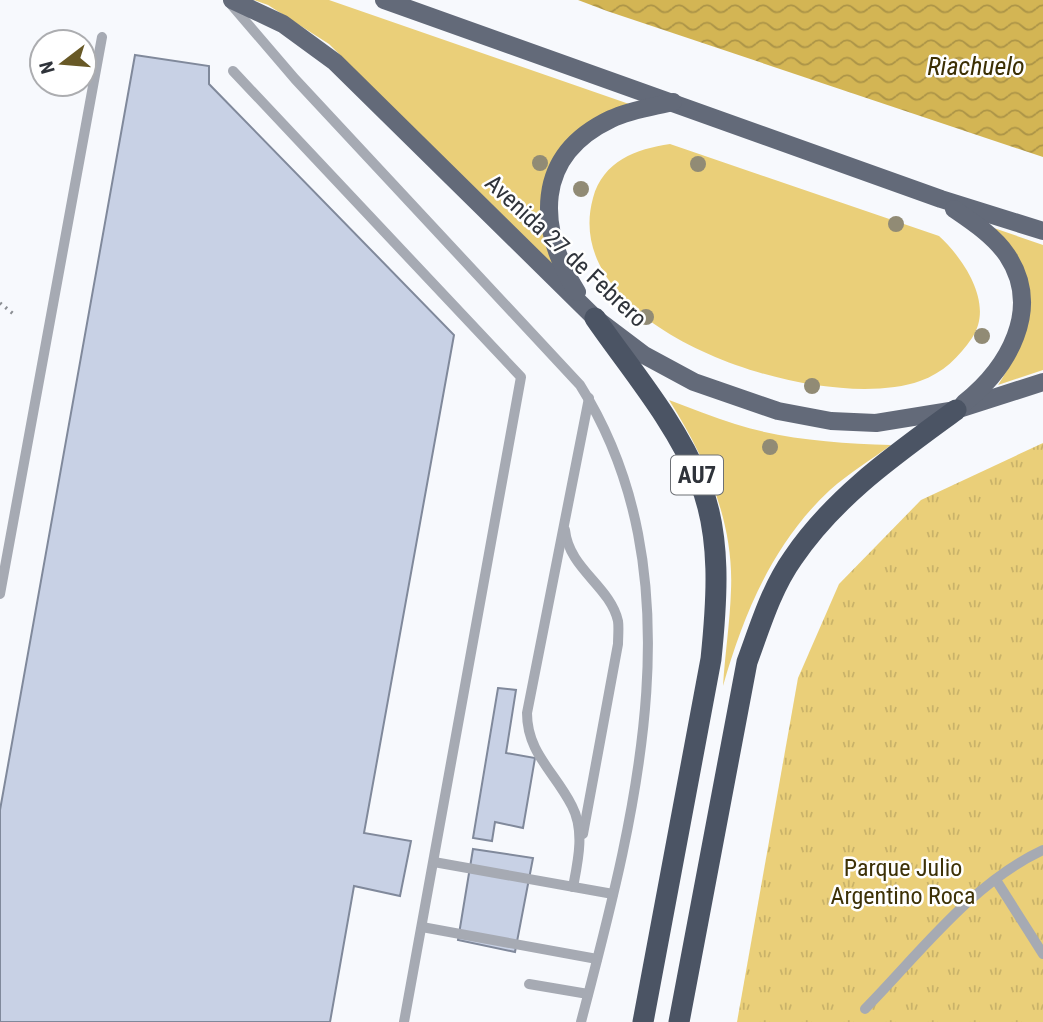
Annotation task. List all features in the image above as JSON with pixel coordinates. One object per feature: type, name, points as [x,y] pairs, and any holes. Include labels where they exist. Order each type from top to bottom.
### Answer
[{"type":"highway","name":"AU7","points":[[595,318],[678,435],[700,482],[714,552],[717,600],[711,659],[643,1022]]},
{"type":"highway","points":[[679,1022],[747,662],[765,611],[792,559],[828,514],[871,472],[956,410]]},
{"type":"main road","name":"Avenida 27 de Febrero","points":[[232,0],[283,24],[335,62],[595,318],[644,355],[694,382],[778,411],[831,421],[876,423],[956,410],[1043,382]]},
{"type":"main road","points":[[384,0],[941,199],[1043,231]]},
{"type":"main road","points":[[595,318],[566,272],[552,235],[548,205],[551,183],[566,155],[593,130],[621,114],[673,102]]},
{"type":"main road","points":[[941,199],[999,245],[1013,266],[1021,298],[1018,332],[1008,355],[984,386],[956,410]]},
{"type":"lane","points":[[227,0],[295,79],[575,379],[601,418],[632,507],[649,608],[648,705],[613,894],[581,1022]]},
{"type":"lane","points":[[0,594],[102,37]]},
{"type":"lane","points":[[233,71],[521,377],[404,1022]]},
{"type":"lane","points":[[579,855],[579,828],[573,807],[534,750],[527,732],[527,713],[589,398]]},
{"type":"lane","points":[[565,520],[566,542],[573,557],[610,604],[618,622],[618,644],[573,887]]},
{"type":"lane","points":[[865,1009],[967,904],[1021,860],[1043,850]]},
{"type":"lane","points":[[433,862],[613,894]]},
{"type":"lane","points":[[996,880],[1043,954]]},
{"type":"lane","points":[[422,927],[597,959]]},
{"type":"lane","points":[[528,984],[588,994]]},
{"type":"path","points":[[0,303],[16,316]]},
{"type":"green space","points":[[254,0],[329,0],[632,105],[556,156],[554,267],[329,44],[268,5]]},
{"type":"green space","points":[[670,144],[939,236],[958,256],[978,297],[978,325],[972,338],[956,358],[936,374],[920,381],[876,389],[822,386],[764,374],[706,353],[654,324],[615,288],[592,246],[593,198],[604,175],[622,159],[645,149]]},
{"type":"green space","points":[[988,226],[1043,245],[1043,370],[998,385],[1020,341],[1022,305],[1018,288]]},
{"type":"green space","points":[[669,400],[735,424],[773,434],[832,442],[891,445],[830,490],[792,533],[763,580],[751,606],[723,686],[731,590],[728,539],[715,490],[694,444]]},
{"type":"green space","name":"Parque Julio Argentino Roca","points":[[1043,443],[1043,1022],[737,1022],[798,678],[839,584],[921,500]]},
{"type":"water","name":"Riachuelo","points":[[578,0],[1043,0],[1043,157],[607,11]]},
{"type":"building","points":[[135,55],[209,66],[209,84],[454,335],[364,833],[411,841],[400,896],[354,886],[330,1022],[0,1022],[0,810]]},
{"type":"building","points":[[498,688],[516,690],[506,753],[535,758],[523,828],[495,822],[492,841],[473,838]]},
{"type":"building","points":[[473,849],[533,858],[515,952],[458,940]]}]
